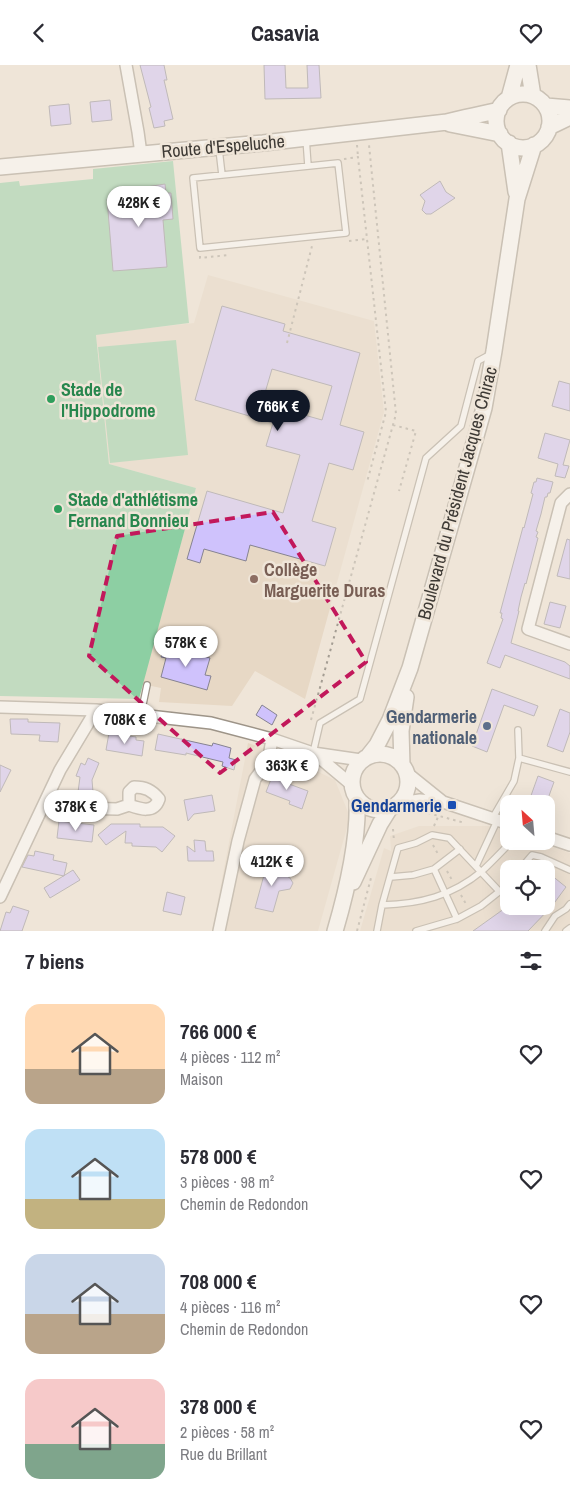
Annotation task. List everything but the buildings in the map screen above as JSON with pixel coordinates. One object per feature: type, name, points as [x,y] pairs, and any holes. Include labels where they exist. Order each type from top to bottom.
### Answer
[{"type":"main road","points":[[509,98],[518,65]]},
{"type":"main road","points":[[528,65],[533,96]]},
{"type":"main road","points":[[517,95],[533,96],[546,106],[549,113],[549,127],[541,141],[534,145],[517,147],[504,138],[497,126],[499,110],[509,98],[517,95]]},
{"type":"main road","points":[[546,106],[570,107]]},
{"type":"main road","name":"Route d'Espeluche","points":[[0,167],[219,147],[446,123],[459,119],[478,117],[499,110]]},
{"type":"main road","points":[[549,127],[570,117]]},
{"type":"main road","name":"Route d'Espeluche","points":[[446,123],[504,138]]},
{"type":"main road","name":"Boulevard du Président Jacques Chirac","points":[[504,138],[517,199]]},
{"type":"main road","name":"Boulevard du Président Jacques Chirac","points":[[365,758],[377,745],[390,721],[410,668],[484,408],[517,199],[534,145]]},
{"type":"main road","name":"Boulevard du Président Jacques Chirac","points":[[404,769],[401,731],[410,668]]},
{"type":"main road","points":[[336,931],[358,821],[352,776],[355,767],[365,758],[378,753],[388,754],[396,758],[404,769],[407,789],[380,823],[342,906]]},
{"type":"main road","points":[[354,792],[368,807],[376,809],[394,805]]},
{"type":"street","points":[[126,65],[141,154]]},
{"type":"street","points":[[570,494],[560,503],[528,629],[570,644]]},
{"type":"street","points":[[0,707],[96,710],[211,723],[272,739],[314,753],[365,758]]},
{"type":"street","points":[[0,897],[60,770],[96,710]]},
{"type":"street","points":[[219,931],[238,841],[255,779],[269,757],[272,739]]},
{"type":"street","points":[[314,753],[354,792]]},
{"type":"street","points":[[404,769],[443,802]]},
{"type":"street","points":[[48,797],[78,809],[118,809],[129,805]]},
{"type":"street","points":[[394,805],[420,800],[443,802],[499,821]]},
{"type":"street","points":[[555,840],[570,845]]},
{"type":"lane","points":[[306,138],[308,166]]},
{"type":"lane","points":[[219,147],[222,175]]},
{"type":"lane","points":[[338,163],[346,233],[200,248],[193,178],[308,166],[338,163]]},
{"type":"lane","points":[[314,753],[320,723],[360,699],[426,458],[461,426],[478,361],[494,351]]},
{"type":"lane","points":[[141,714],[147,685]]},
{"type":"lane","points":[[476,866],[499,821],[514,781],[519,758],[518,730]]},
{"type":"lane","points":[[519,758],[570,772]]},
{"type":"lane","points":[[377,931],[382,905],[398,848],[416,843],[432,835],[449,838],[499,891],[481,906],[458,919],[416,931]]},
{"type":"lane","points":[[391,877],[413,875],[434,869],[460,849]]},
{"type":"lane","points":[[382,905],[408,904],[433,899],[445,894],[482,871],[503,850]]},
{"type":"lane","points":[[528,860],[532,855],[548,860]]},
{"type":"lane","points":[[555,863],[570,869]]},
{"type":"lane","points":[[434,869],[458,919]]},
{"type":"lane","points":[[545,931],[555,916],[570,904]]},
{"type":"lane","points":[[566,931],[570,928]]},
{"type":"path","points":[[310,722],[396,414],[367,130]]},
{"type":"path","points":[[335,163],[343,159],[358,157],[386,412],[367,482]]},
{"type":"path","points":[[287,343],[313,245]]},
{"type":"path","points":[[393,425],[416,431],[399,491]]},
{"type":"path","points":[[390,824],[393,827],[394,844]]},
{"type":"highlighted area","points":[[273,512],[366,662],[220,773],[89,656],[117,536]]},
{"type":"shaded area","name":"Collège Marguerite Duras","points":[[208,275],[374,321],[384,412],[305,699],[255,671],[232,706],[159,702],[161,688],[142,684],[196,488],[109,464],[96,334],[194,323]]},
{"type":"shaded area","points":[[248,743],[286,756],[335,780],[350,817],[318,931],[212,931]]},
{"type":"shaded area","points":[[419,826],[492,826],[500,829],[500,850],[555,850],[555,848],[570,853],[570,931],[360,931],[384,848],[391,851],[390,836]]},
{"type":"green space","name":"Stade de l'Hippodrome","points":[[173,161],[189,323],[96,335],[109,464],[196,488],[139,699],[0,696],[0,183],[19,181],[20,186],[93,179],[93,169]]},
{"type":"green space","points":[[176,340],[188,455],[110,463],[98,347]]},
{"type":"place","name":"Stade de l'Hippodrome","points":[[51,399]]},
{"type":"place","name":"Stade d'athlétisme Fernand Bonnieu","points":[[58,509]]},
{"type":"place","name":"Collège Marguerite Duras","points":[[254,579]]},
{"type":"place","name":"Gendarmerie nationale","points":[[487,726]]},
{"type":"place","name":"Gendarmerie","points":[[452,805]]}]
